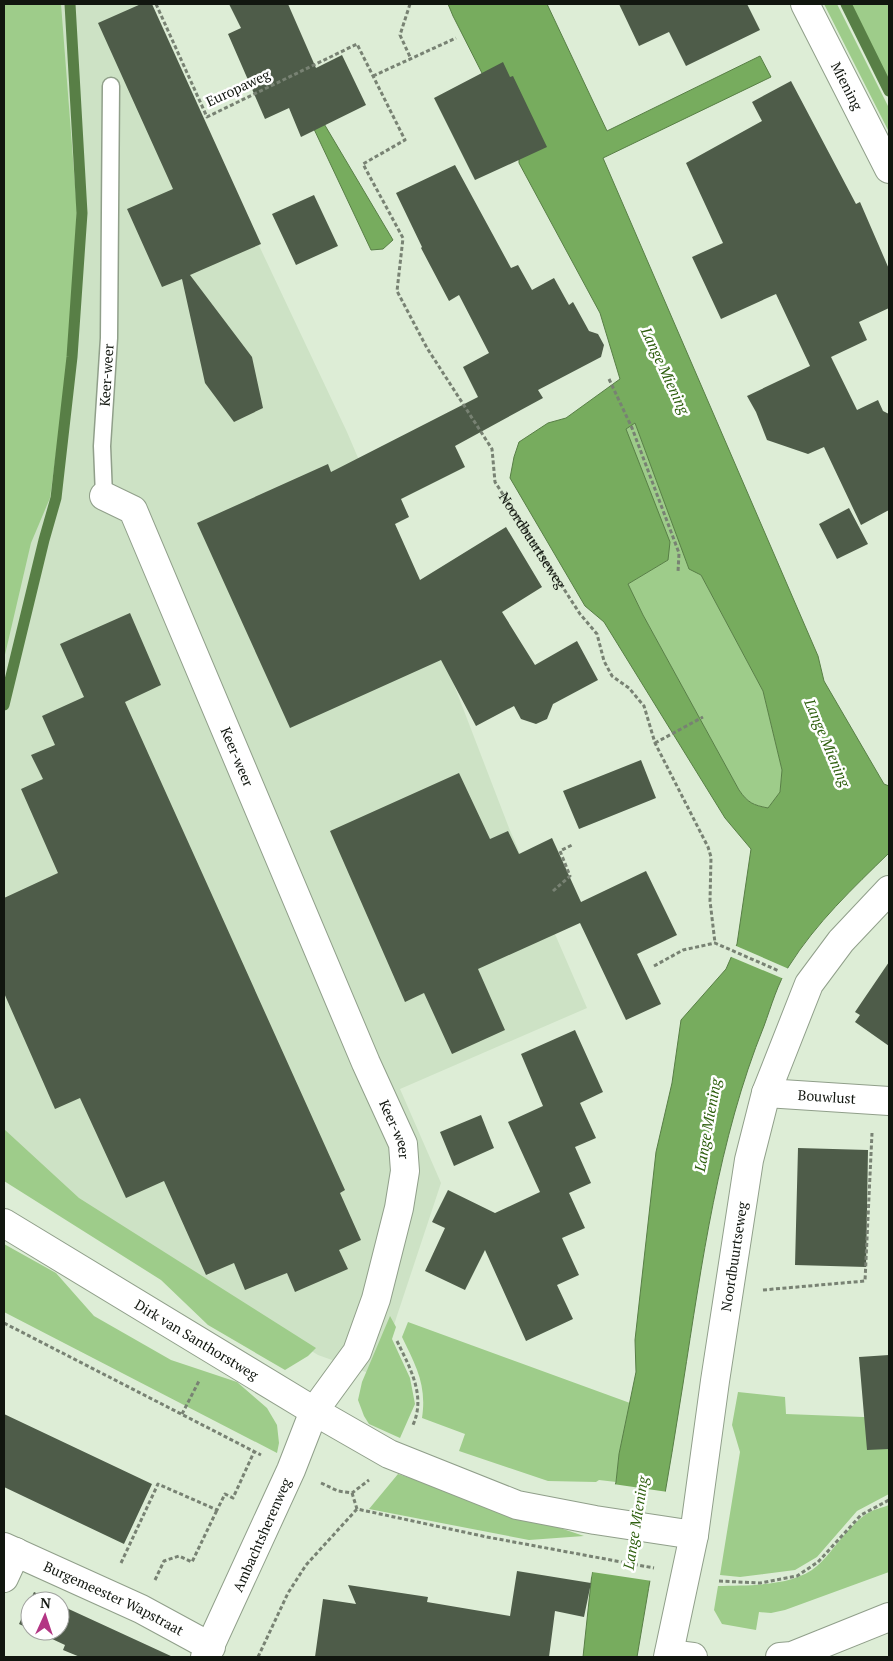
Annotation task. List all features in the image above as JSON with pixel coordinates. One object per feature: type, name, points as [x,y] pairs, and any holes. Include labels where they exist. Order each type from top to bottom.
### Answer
[{"type":"street","name":"Miening","points":[[805,4],[889,169]]},
{"type":"street","name":"Keer-weer","points":[[104,496],[133,510],[366,1064],[403,1144],[405,1171],[399,1208],[376,1299],[357,1352],[314,1411]]},
{"type":"street","name":"Noordbuurtseweg","points":[[676,1656],[686,1575],[684,1534],[715,1381],[749,1160],[766,1093],[809,984],[841,941],[889,890]]},
{"type":"street","name":"Bouwlust","points":[[766,1093],[881,1101]]},
{"type":"street","name":"Dirk van Santhorstweg","points":[[4,1223],[314,1411],[393,1456],[516,1505],[684,1534]]},
{"type":"street","name":"Ambachtsherenweg","points":[[208,1652],[291,1470],[314,1411]]},
{"type":"street","name":"Burgemeester Wapstraat","points":[[4,1578],[10,1550],[141,1610],[208,1652]]},
{"type":"street","points":[[780,1657],[792,1656],[889,1617]]},
{"type":"lane","name":"Keer-weer","points":[[104,496],[102,446],[109,338],[111,86]]},
{"type":"path","name":"Europaweg","points":[[156,4],[207,117],[357,44],[373,76]]},
{"type":"path","points":[[410,4],[400,35],[411,59]]},
{"type":"path","points":[[373,76],[456,38]]},
{"type":"path","name":"Noordbuurtseweg","points":[[373,76],[405,140],[363,164],[403,238],[398,291],[427,348],[492,449],[495,482],[580,614],[598,634],[604,660],[612,676],[629,688],[644,706],[655,743],[708,847],[711,857],[710,901],[715,943]]},
{"type":"path","points":[[608,379],[632,428],[679,553],[678,572]]},
{"type":"path","points":[[655,743],[703,717]]},
{"type":"path","points":[[553,891],[570,876],[560,851],[572,845]]},
{"type":"path","points":[[654,966],[683,950],[715,943],[786,974]]},
{"type":"path","points":[[729,1293],[865,1281],[881,1101]]},
{"type":"path","points":[[4,1323],[291,1470],[338,1490],[352,1492],[369,1480],[393,1456],[414,1423],[418,1396],[411,1369],[397,1340]]},
{"type":"path","points":[[141,1610],[164,1562],[180,1556],[192,1562],[225,1494],[233,1498],[254,1452]]},
{"type":"path","points":[[106,1594],[158,1484],[217,1510]]},
{"type":"path","points":[[352,1492],[357,1509]]},
{"type":"path","points":[[686,1575],[727,1582],[760,1583],[797,1576],[818,1562],[861,1516],[889,1500]]},
{"type":"path","points":[[357,1509],[487,1538],[660,1569]]},
{"type":"path","points":[[258,1657],[288,1593],[306,1565],[357,1509]]},
{"type":"shaded area","points":[[4,4],[61,4],[77,210],[72,311],[64,395],[50,498],[31,543],[4,659]]},
{"type":"shaded area","points":[[9,4],[145,4],[347,432],[446,664],[509,828],[587,1008],[400,1089],[441,1183],[377,1376],[318,1355],[4,1163],[4,429]]},
{"type":"shaded area","points":[[824,4],[837,4],[889,108],[889,132]]},
{"type":"shaded area","points":[[851,4],[889,4],[889,80]]},
{"type":"shaded area","points":[[635,423],[689,568],[701,575],[763,691],[782,770],[780,792],[768,808],[751,803],[739,790],[628,584],[668,560],[626,429]]},
{"type":"shaded area","points":[[4,1129],[79,1198],[316,1348],[308,1356],[285,1370],[208,1325],[161,1280],[4,1181]]},
{"type":"shaded area","points":[[4,1244],[56,1273],[94,1316],[171,1360],[237,1382],[267,1408],[277,1425],[279,1443],[277,1453],[4,1312]]},
{"type":"shaded area","points":[[390,1316],[396,1327],[392,1339],[410,1378],[415,1404],[400,1438],[369,1424],[358,1400],[362,1382]]},
{"type":"shaded area","points":[[408,1322],[630,1403],[619,1454],[616,1482],[599,1480],[596,1482],[548,1481],[459,1451],[465,1434],[422,1418],[422,1386],[416,1367],[402,1337]]},
{"type":"shaded area","points":[[738,1392],[785,1397],[786,1414],[889,1418],[889,1494],[857,1511],[817,1557],[795,1570],[740,1577],[720,1575],[740,1452],[732,1425]]},
{"type":"shaded area","points":[[398,1474],[584,1536],[529,1540],[369,1509]]},
{"type":"shaded area","points":[[889,1505],[889,1572],[785,1610],[771,1613],[759,1612],[756,1630],[722,1624],[714,1610],[718,1586],[770,1584],[796,1578],[807,1573],[823,1560],[847,1531],[861,1518],[870,1512]]},
{"type":"water","name":"Lange Miening","points":[[448,4],[547,4],[607,131],[760,56],[771,77],[603,158],[818,656],[824,681],[884,784],[889,786],[889,853],[823,921],[785,972],[748,1069],[735,1113],[713,1202],[637,1657],[583,1657],[592,1573],[616,1482],[619,1454],[636,1372],[635,1340],[656,1152],[672,1083],[681,1020],[726,969],[737,944],[751,849],[725,818],[604,622],[585,606],[510,478],[519,442],[548,423],[566,418],[620,379],[600,313],[519,163],[519,146]],"holes":[[[635,423],[689,569],[701,575],[763,691],[782,770],[780,792],[768,808],[751,803],[739,790],[628,584],[668,560],[670,542],[626,429]]]},
{"type":"water","points":[[323,122],[393,240],[383,249],[371,250],[313,127]]},
{"type":"pier","points":[[734,945],[789,969],[784,979],[729,956]]},
{"type":"pier","points":[[613,1484],[668,1492],[652,1581],[592,1572],[591,1578],[589,1578]]},
{"type":"building","points":[[141,4],[152,4],[261,244],[190,275],[252,357],[263,408],[234,422],[205,383],[182,279],[162,287],[127,209],[173,189],[98,23]]},
{"type":"building","points":[[229,4],[288,4],[316,68],[342,55],[366,105],[301,137],[289,108],[265,119],[228,34],[241,28]]},
{"type":"building","points":[[619,4],[747,4],[760,30],[686,66],[669,32],[639,46]]},
{"type":"building","points":[[503,62],[510,77],[513,76],[547,147],[475,180],[434,98]]},
{"type":"building","points":[[791,81],[856,204],[860,202],[889,269],[889,308],[859,322],[867,340],[831,357],[857,410],[878,400],[883,411],[889,414],[889,510],[861,525],[824,447],[808,454],[767,440],[756,412],[747,396],[810,366],[776,294],[721,319],[692,257],[723,243],[686,163],[762,121],[752,102]]},
{"type":"building","points":[[455,165],[511,268],[518,265],[532,290],[554,278],[569,305],[573,302],[589,331],[598,334],[604,345],[601,357],[538,390],[543,398],[455,446],[465,467],[401,499],[409,517],[395,524],[420,580],[506,527],[542,587],[502,612],[535,665],[577,641],[598,680],[553,704],[547,719],[536,724],[521,719],[514,706],[476,726],[441,660],[290,728],[197,523],[328,464],[331,472],[478,397],[463,367],[489,353],[459,295],[449,301],[421,248],[396,193]]},
{"type":"building","points":[[314,195],[338,246],[296,265],[272,214]]},
{"type":"building","points":[[849,508],[868,544],[837,559],[819,524]]},
{"type":"building","points":[[130,613],[161,685],[125,702],[345,1190],[340,1193],[361,1240],[339,1250],[348,1269],[295,1292],[287,1273],[245,1290],[234,1263],[206,1275],[164,1181],[126,1198],[80,1098],[55,1109],[4,993],[4,898],[58,873],[21,789],[43,779],[31,755],[55,745],[42,716],[84,697],[60,644]]},
{"type":"building","points":[[641,760],[656,798],[579,829],[563,791]]},
{"type":"building","points":[[459,773],[490,839],[508,831],[519,854],[552,838],[581,902],[646,871],[677,935],[637,954],[661,1004],[626,1020],[580,923],[478,969],[505,1030],[452,1054],[424,993],[405,1002],[330,831]]},
{"type":"building","points":[[889,962],[889,1046],[855,1022],[860,1015],[855,1012]]},
{"type":"building","points":[[575,1030],[603,1092],[580,1103],[596,1138],[575,1147],[591,1183],[569,1193],[585,1228],[562,1238],[579,1275],[557,1285],[573,1319],[526,1341],[485,1250],[465,1290],[425,1271],[445,1228],[432,1222],[448,1190],[495,1213],[540,1192],[508,1122],[543,1106],[521,1054]]},
{"type":"building","points":[[481,1115],[494,1148],[454,1166],[440,1132]]},
{"type":"building","points":[[798,1148],[868,1150],[866,1267],[795,1265]]},
{"type":"building","points":[[889,1355],[889,1449],[867,1450],[859,1357]]},
{"type":"building","points":[[4,1414],[152,1484],[124,1544],[4,1487]]},
{"type":"building","points":[[517,1571],[591,1583],[584,1617],[555,1611],[549,1657],[315,1657],[323,1599],[356,1604],[348,1585],[428,1597],[427,1602],[510,1616]]},
{"type":"building","points":[[70,1610],[173,1657],[80,1657],[63,1650],[65,1645],[56,1641],[70,1641]]},
{"type":"waterway","points":[[4,705],[56,498],[72,357],[82,213],[70,4]]},
{"type":"waterway","points":[[846,4],[889,91]]}]
